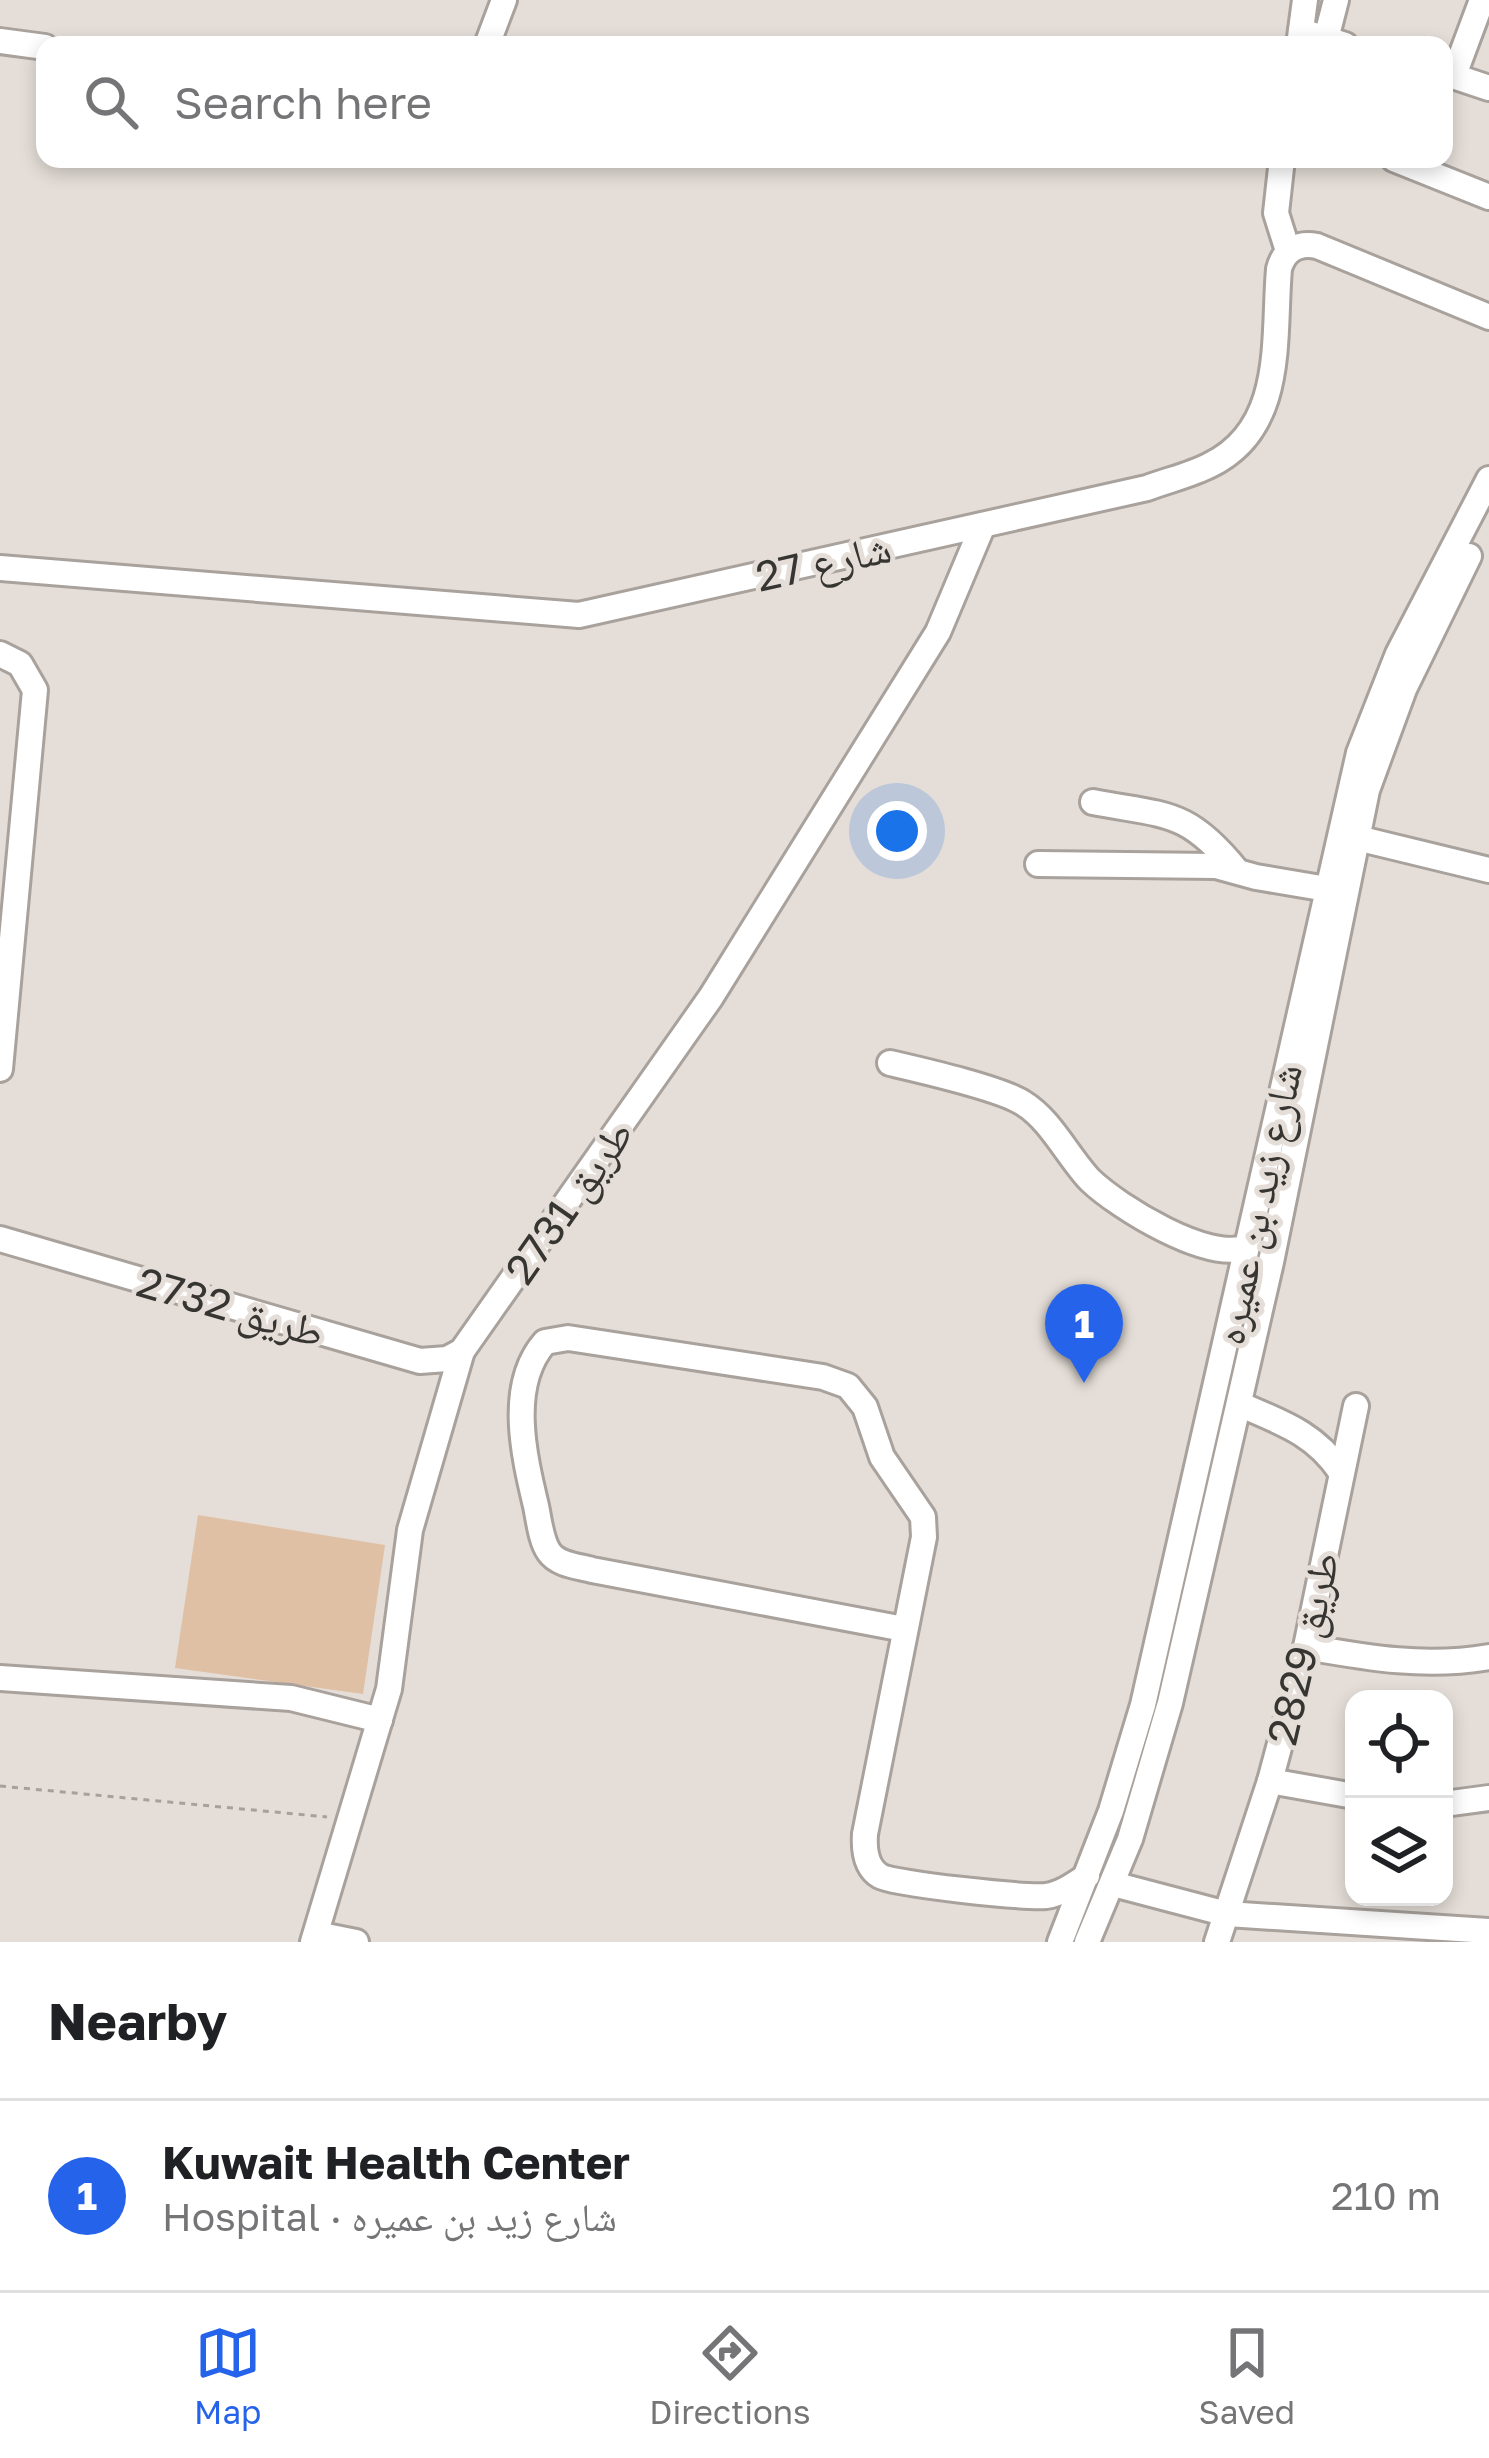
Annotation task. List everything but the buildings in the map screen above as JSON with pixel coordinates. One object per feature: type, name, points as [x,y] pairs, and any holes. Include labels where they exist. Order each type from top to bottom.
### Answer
[{"type":"street","points":[[490,36],[504,0]]},
{"type":"street","points":[[1299,36],[1305,0]]},
{"type":"street","points":[[1336,0],[1336,36]]},
{"type":"street","points":[[1453,65],[1482,0]]},
{"type":"street","points":[[0,41],[36,46]]},
{"type":"street","points":[[1453,75],[1489,88]]},
{"type":"street","name":"شارع 27","points":[[0,568],[579,615],[1147,488],[1213,464],[1242,441],[1270,392],[1277,356],[1279,269],[1288,251],[1276,214],[1281,168]]},
{"type":"street","points":[[1416,168],[1489,197]]},
{"type":"street","points":[[1288,251],[1302,244],[1317,247],[1482,309]]},
{"type":"street","name":"شارع زيد بن عميره","points":[[1072,1937],[1143,1705],[1350,787],[1370,719],[1398,654],[1489,479]]},
{"type":"street","name":"شارع زيد بن عميره","points":[[1072,1937],[1113,1884],[1158,1749],[1271,1262],[1367,790],[1390,722],[1489,516]]},
{"type":"street","name":"طريق 2731","points":[[315,1938],[389,1689],[410,1530],[462,1351],[711,997],[938,632],[982,525]]},
{"type":"street","points":[[0,1069],[35,690],[10,659]]},
{"type":"street","points":[[1093,802],[1181,819],[1213,842],[1237,871]]},
{"type":"street","points":[[1357,838],[1489,870]]},
{"type":"street","points":[[1038,864],[1216,866],[1327,889]]},
{"type":"street","points":[[890,1063],[1024,1103],[1093,1182],[1135,1212],[1209,1247],[1232,1252],[1260,1269],[1271,1262]]},
{"type":"street","name":"طريق 2732","points":[[0,1239],[420,1360],[446,1359],[462,1351]]},
{"type":"street","points":[[904,1629],[592,1570],[556,1559],[546,1548],[521,1420],[531,1364],[539,1349],[545,1342],[568,1338],[823,1377],[848,1386],[865,1407],[890,1471],[923,1517],[924,1537],[865,1834],[868,1864],[881,1877],[910,1885],[1045,1896],[1088,1876]]},
{"type":"street","points":[[1239,1404],[1304,1432],[1325,1448],[1340,1471]]},
{"type":"street","name":"طريق 2829","points":[[1216,1942],[1270,1781],[1306,1648],[1356,1406]]},
{"type":"street","points":[[1198,1460],[1211,1481],[1202,1532],[1205,1546]]},
{"type":"street","points":[[1306,1648],[1397,1663],[1447,1664],[1489,1657]]},
{"type":"street","points":[[0,1678],[291,1698],[380,1720]]},
{"type":"street","points":[[1270,1781],[1345,1794]]},
{"type":"street","points":[[1453,1803],[1489,1798]]},
{"type":"street","points":[[1113,1884],[1227,1914],[1489,1931]]},
{"type":"street","points":[[1045,1896],[1064,1918],[1072,1937]]},
{"type":"street","points":[[315,1938],[356,1942]]},
{"type":"path","points":[[0,1786],[351,1820]]},
{"type":"shaded area","points":[[198,1515],[385,1545],[363,1694],[175,1668]]},
{"type":"place","name":"Kuwait Health Center","points":[[1084,1383]]}]
